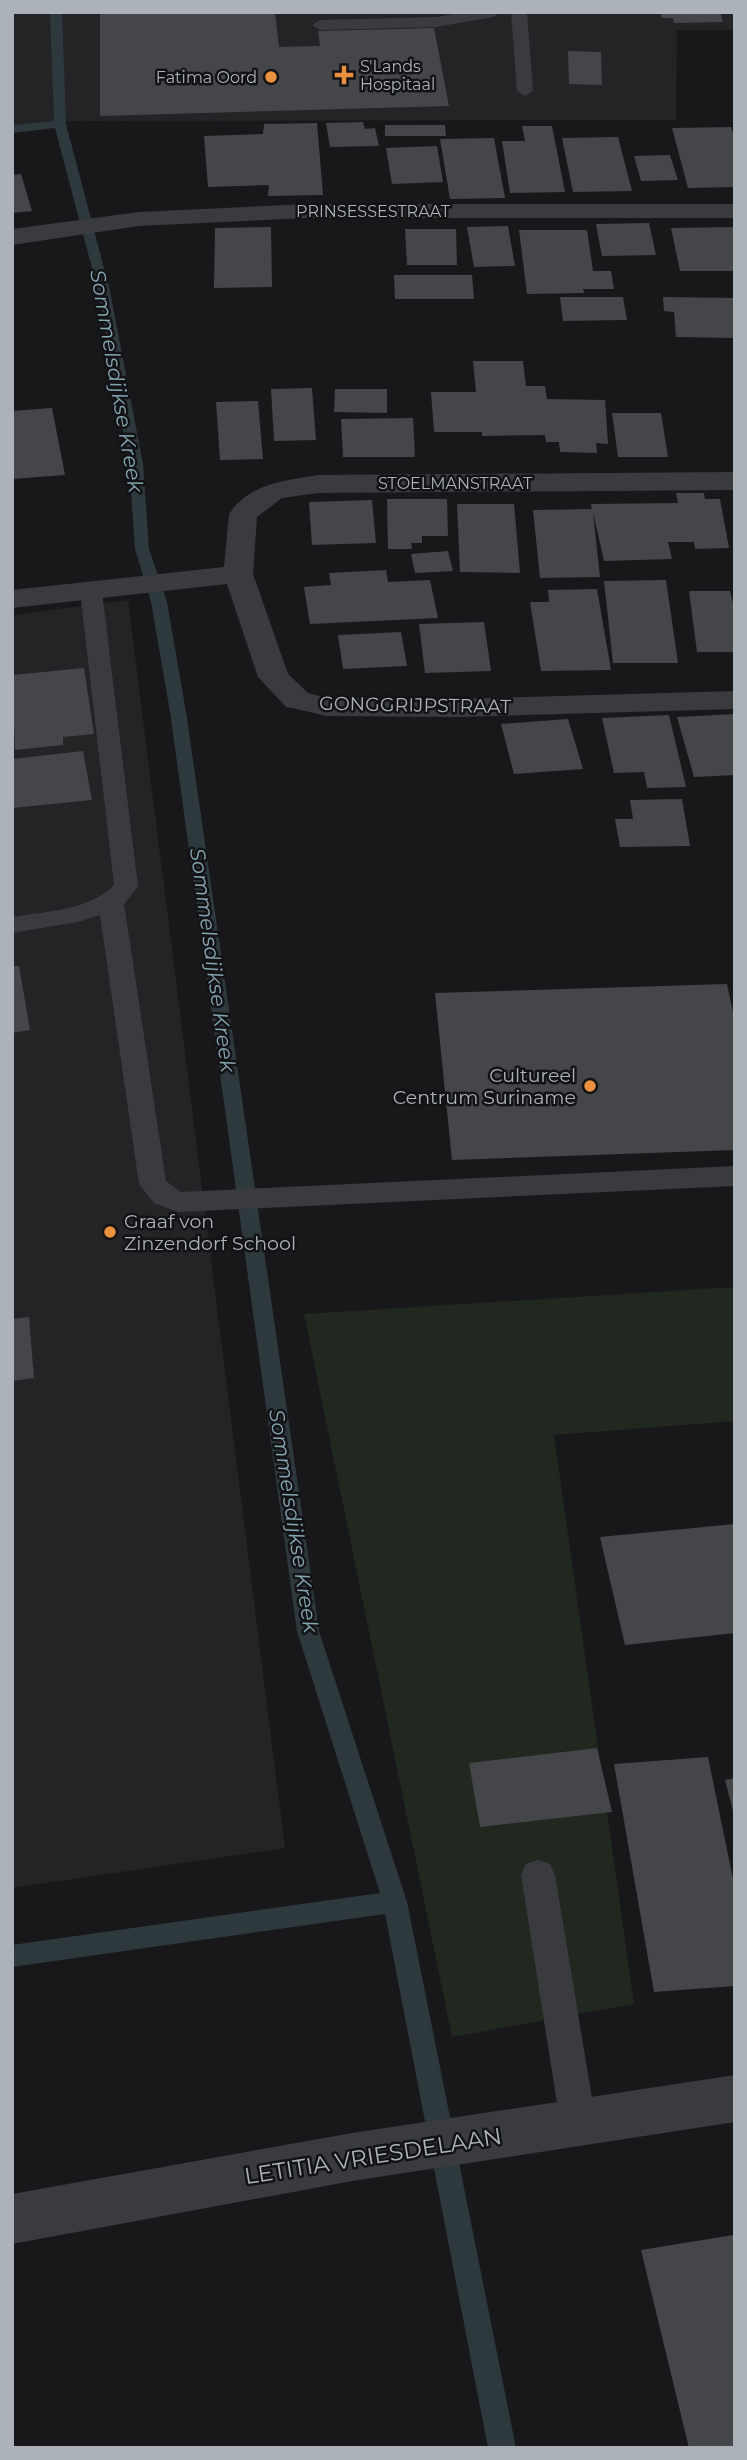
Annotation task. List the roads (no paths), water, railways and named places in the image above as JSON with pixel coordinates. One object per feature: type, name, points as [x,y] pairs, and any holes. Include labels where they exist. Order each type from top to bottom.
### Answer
[{"type":"street","name":"PRINSESSESTRAAT","points":[[12,237],[139,219],[308,211],[735,211]]},
{"type":"street","name":"STOELMANSTRAAT","points":[[239,575],[243,514],[273,491],[318,484],[735,481]]},
{"type":"street","points":[[12,599],[239,575]]},
{"type":"street","name":"GONGGRIJPSTRAAT","points":[[239,575],[274,677],[297,700],[326,707],[457,708],[735,700]]},
{"type":"street","name":"LETITIA VRIESDELAAN","points":[[12,2219],[352,2157],[734,2099]]},
{"type":"lane","points":[[320,25],[436,22],[493,12]]},
{"type":"lane","points":[[519,12],[525,91]]},
{"type":"lane","points":[[12,925],[78,914],[111,903],[125,887],[97,590]]},
{"type":"lane","points":[[111,903],[153,1184],[164,1196],[178,1202],[735,1175]]},
{"type":"lane","points":[[538,1875],[578,2122]]},
{"type":"waterway","name":"Sommelsdijkse Kreek","points":[[56,12],[60,124]]},
{"type":"waterway","points":[[12,129],[60,124]]},
{"type":"waterway","name":"Sommelsdijkse Kreek","points":[[60,124],[104,291],[136,464],[142,549],[159,602],[178,712],[308,1631],[395,1902]]},
{"type":"waterway","points":[[12,1956],[395,1902]]},
{"type":"waterway","points":[[395,1902],[502,2448]]},
{"type":"place","name":"S'Lands Hospitaal","points":[[344,75]]},
{"type":"place","name":"Fatima Oord","points":[[271,77]]},
{"type":"place","name":"Cultureel Centrum Suriname","points":[[590,1086]]},
{"type":"place","name":"Graaf von Zinzendorf School","points":[[110,1232]]}]
